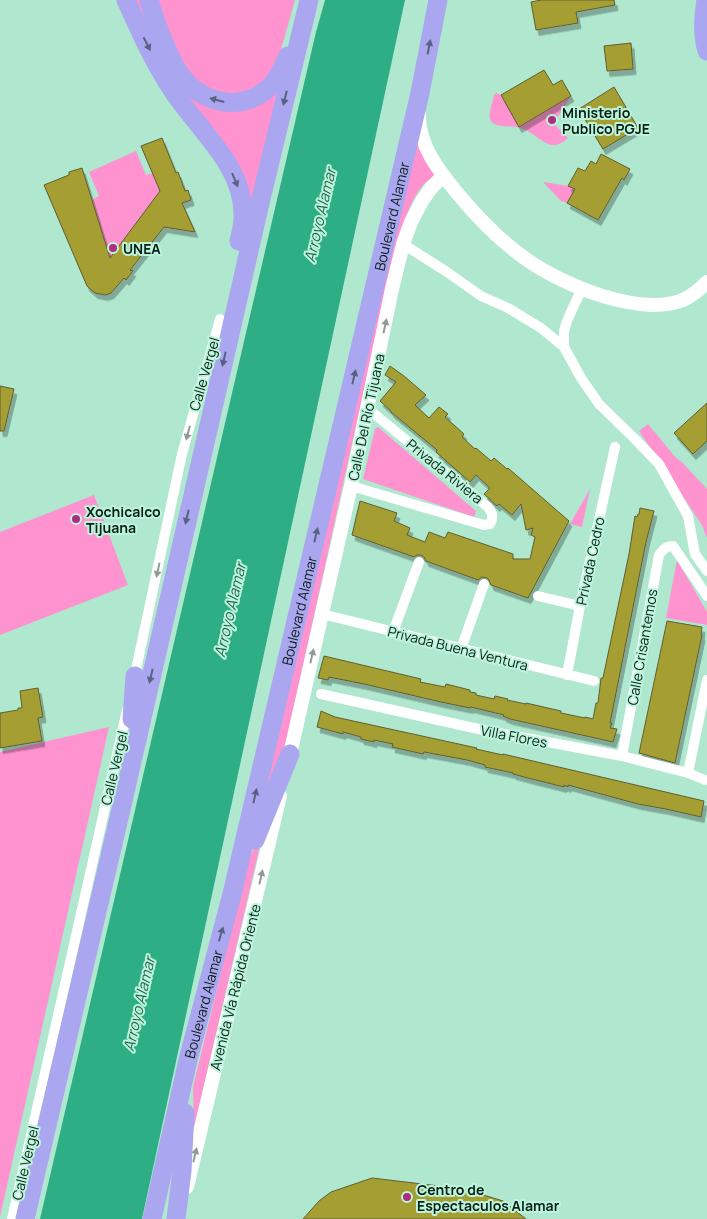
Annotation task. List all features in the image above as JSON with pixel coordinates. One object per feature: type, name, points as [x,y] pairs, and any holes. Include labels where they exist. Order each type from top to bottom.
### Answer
[{"type":"highway","points":[[126,0],[172,90],[219,150],[238,187],[242,203],[243,221],[220,319]]},
{"type":"highway","points":[[149,0],[153,16],[177,71],[201,95],[224,102],[248,100],[264,92],[274,82],[290,52],[307,8]]},
{"type":"highway","name":"Boulevard Alamar","points":[[152,1219],[188,1060],[232,894],[420,93],[438,0]]},
{"type":"highway","points":[[706,0],[703,28],[707,51]]},
{"type":"highway","points":[[25,1219],[260,203],[307,8]]},
{"type":"highway","points":[[220,319],[260,203]]},
{"type":"highway","points":[[122,805],[135,676]]},
{"type":"highway","points":[[232,894],[290,754]]},
{"type":"highway","points":[[176,1219],[182,1172],[188,1060]]},
{"type":"street","points":[[420,93],[419,121],[423,141],[443,176],[478,218],[507,245],[540,269],[582,289],[628,302],[663,304],[684,300],[707,282]]},
{"type":"street","name":"Calle Del Río Tijuana","points":[[290,754],[351,486],[403,244],[422,201],[443,176]]},
{"type":"street","points":[[403,244],[481,296],[508,308],[534,323],[564,347],[581,378],[599,404],[659,464],[688,516],[695,554],[707,571]]},
{"type":"street","points":[[564,347],[564,331],[567,321],[582,289]]},
{"type":"street","name":"Calle Vergel","points":[[12,1219],[135,676],[182,454],[220,319]]},
{"type":"street","name":"Privada Riviera","points":[[351,486],[484,525],[490,524],[492,520],[491,511],[488,507],[368,408]]},
{"type":"street","name":"Privada Cedro","points":[[567,675],[615,447]]},
{"type":"street","name":"Calle Crisantemos","points":[[622,756],[659,555],[664,548],[673,546],[707,596]]},
{"type":"street","points":[[393,632],[419,562]]},
{"type":"street","points":[[461,649],[484,584]]},
{"type":"street","points":[[538,596],[580,606]]},
{"type":"street","name":"Privada Buena Ventura","points":[[322,614],[594,681]]},
{"type":"street","points":[[688,772],[707,680]]},
{"type":"street","name":"Villa Flores","points":[[304,690],[483,730],[622,756],[688,772],[705,780]]},
{"type":"street","name":"Avenida Vía Rápida Oriente","points":[[180,1219],[290,754]]},
{"type":"shaded area","points":[[130,0],[143,0],[211,105],[281,81],[248,215],[198,117]]},
{"type":"shaded area","points":[[154,0],[295,0],[276,67],[270,75],[251,91],[224,96],[190,81]]},
{"type":"shaded area","points":[[496,93],[501,95],[519,127],[571,96],[559,115],[552,122],[568,138],[558,144],[551,145],[521,128],[497,125],[490,118]]},
{"type":"shaded area","points":[[415,134],[438,175],[425,183],[414,198],[394,253],[283,756],[264,796]]},
{"type":"shaded area","points":[[136,151],[146,175],[153,173],[160,191],[110,258],[92,200],[99,196],[89,172]]},
{"type":"shaded area","points":[[543,182],[575,189],[567,203],[561,201]]},
{"type":"shaded area","points":[[648,424],[676,458],[707,489],[707,538],[702,525],[639,431]]},
{"type":"shaded area","points":[[378,427],[476,511],[474,517],[363,479],[375,429]]},
{"type":"shaded area","points":[[590,489],[582,527],[570,524]]},
{"type":"shaded area","points":[[94,495],[128,585],[0,635],[0,532]]},
{"type":"shaded area","points":[[677,560],[707,612],[707,625],[666,618]]},
{"type":"shaded area","points":[[109,727],[0,1217],[0,752]]},
{"type":"shaded area","points":[[265,824],[194,1128],[193,1087],[248,861]]},
{"type":"water","name":"Arroyo Alamar","points":[[325,0],[405,0],[142,1219],[40,1219],[316,32]]},
{"type":"building","points":[[541,0],[614,0],[615,5],[576,12],[578,23],[536,30],[531,2]]},
{"type":"building","points":[[631,43],[633,69],[607,71],[604,46]]},
{"type":"building","points":[[544,70],[553,85],[562,80],[571,96],[519,127],[501,95]]},
{"type":"building","points":[[614,87],[638,128],[603,149],[579,109]]},
{"type":"building","points":[[162,138],[185,191],[188,190],[191,200],[182,203],[195,232],[164,227],[130,270],[133,271],[126,280],[124,278],[111,293],[105,295],[95,293],[87,286],[44,185],[69,175],[69,172],[82,168],[110,258],[160,191],[141,146]]},
{"type":"building","points":[[601,154],[630,169],[624,180],[622,178],[598,220],[567,203],[575,189],[568,186],[578,168],[585,171],[591,161],[596,164]]},
{"type":"building","points":[[390,366],[426,395],[415,405],[429,418],[439,407],[448,414],[445,417],[464,434],[462,437],[475,449],[491,461],[494,458],[508,468],[569,521],[528,598],[491,585],[487,578],[482,577],[478,580],[426,561],[421,555],[414,557],[352,535],[360,501],[397,513],[394,521],[410,528],[407,535],[425,542],[429,532],[445,538],[448,532],[513,554],[513,559],[530,559],[535,537],[531,535],[533,528],[526,530],[521,504],[512,515],[499,504],[497,506],[484,494],[490,488],[476,475],[470,482],[436,452],[437,450],[380,401],[396,382],[385,375]]},
{"type":"building","points":[[0,386],[14,389],[4,431],[0,431]]},
{"type":"building","points":[[707,403],[707,441],[693,454],[674,433]]},
{"type":"building","points":[[640,508],[654,511],[646,542],[610,723],[612,723],[610,728],[617,729],[613,742],[510,719],[504,715],[471,707],[329,677],[328,680],[318,678],[324,656],[421,679],[420,682],[445,687],[446,684],[470,690],[470,692],[476,693],[476,695],[494,699],[495,696],[593,719],[629,554],[635,516],[637,517],[639,514]]},
{"type":"building","points":[[667,621],[702,627],[702,635],[675,763],[639,753]]},
{"type":"building","points":[[38,688],[43,717],[38,718],[42,741],[0,748],[0,713],[22,708],[20,691]]},
{"type":"building","points":[[321,711],[335,717],[704,801],[701,817],[638,804],[568,785],[568,787],[564,785],[564,787],[485,767],[485,765],[467,760],[424,752],[423,754],[392,747],[393,744],[374,740],[374,742],[343,732],[343,734],[317,727]]},
{"type":"building","name":"Centro de Espectaculos Alamar","points":[[372,1178],[439,1186],[444,1189],[454,1186],[503,1201],[526,1219],[303,1219],[319,1201],[331,1192]]},
{"type":"place","name":"Ministerio Publico PGJE","points":[[552,120]]},
{"type":"place","name":"UNEA","points":[[113,248]]},
{"type":"place","name":"Xochicalco Tijuana","points":[[76,519]]},
{"type":"place","name":"Centro de Espectaculos Alamar","points":[[407,1197]]}]
